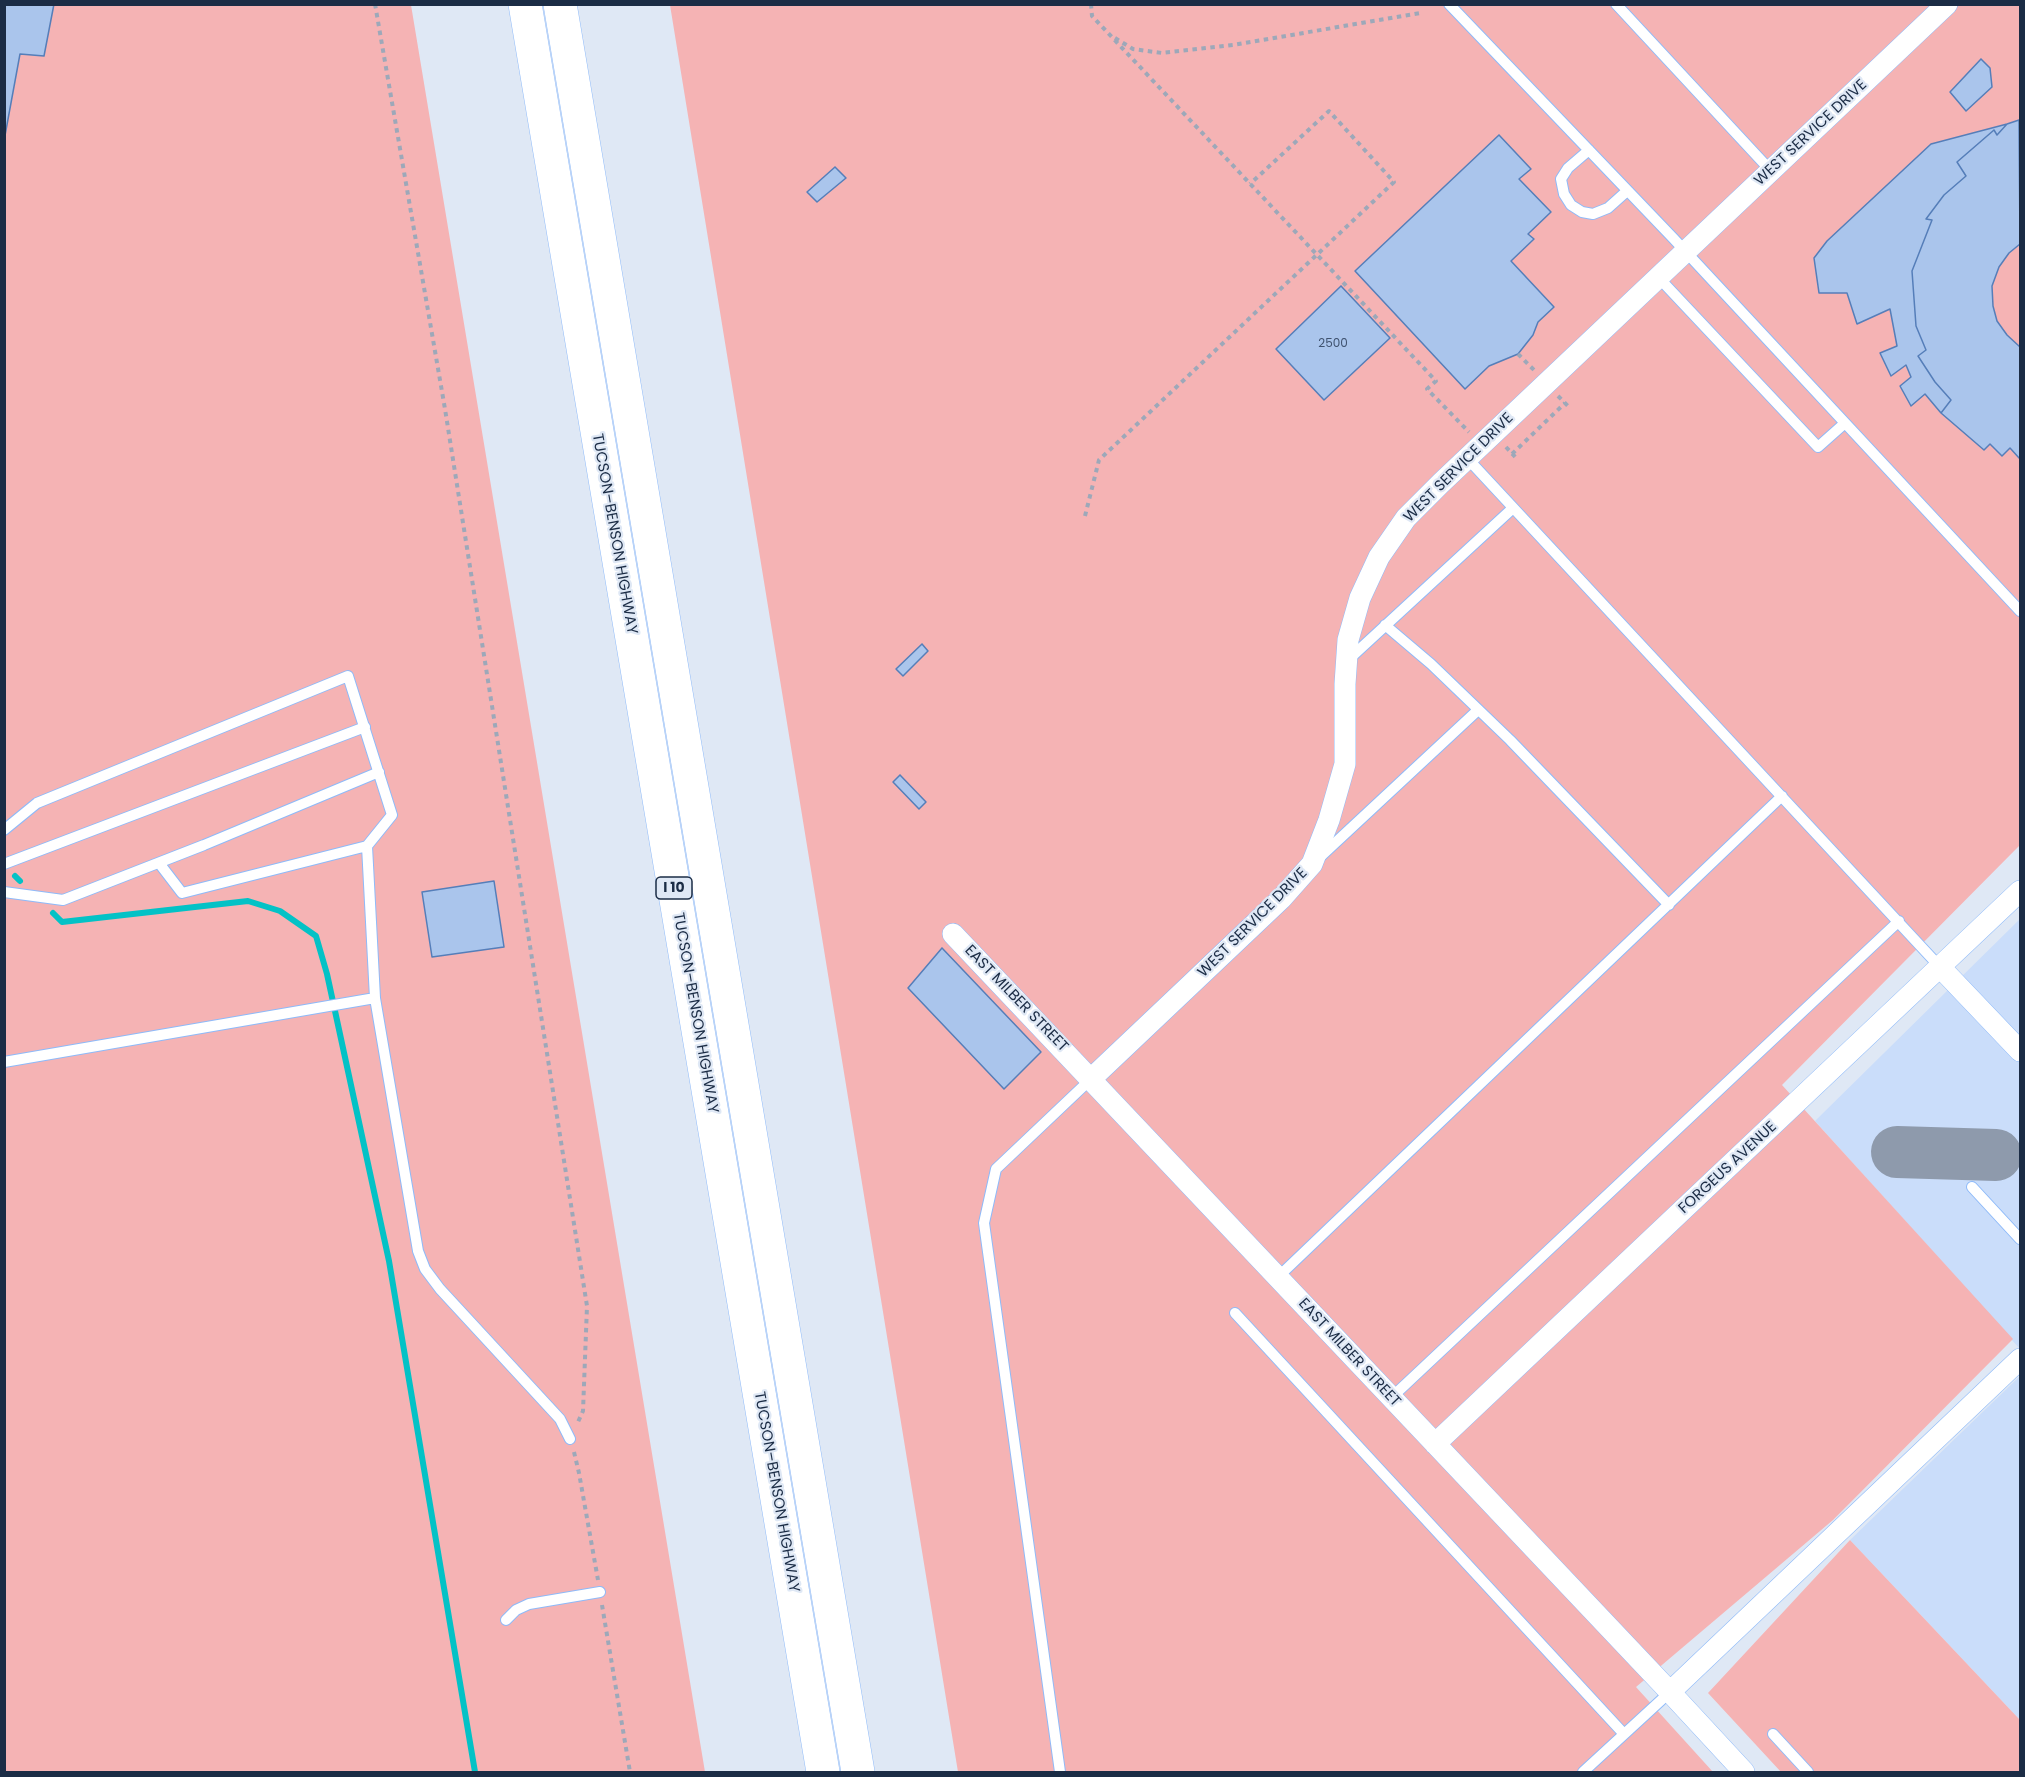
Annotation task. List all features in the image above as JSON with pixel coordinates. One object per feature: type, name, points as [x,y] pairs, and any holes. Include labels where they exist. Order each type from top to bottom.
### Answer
[{"type":"highway","name":"TUCSON–BENSON HIGHWAY","points":[[525,4],[823,1773]]},
{"type":"highway","name":"I 10","points":[[560,4],[858,1773]]},
{"type":"street","name":"WEST SERVICE DRIVE","points":[[1092,1078],[1281,899],[1312,864],[1329,820],[1345,764],[1348,640],[1360,598],[1379,557],[1406,518],[1947,4]]},
{"type":"street","name":"FORGEUS AVENUE","points":[[1435,1444],[2020,891]]},
{"type":"street","name":"EAST MILBER STREET","points":[[953,934],[1092,1078],[1744,1773]]},
{"type":"street","points":[[1940,967],[2020,1051]]},
{"type":"street","points":[[1670,1692],[2020,1359]]},
{"type":"lane","points":[[1449,4],[1686,253],[2020,611]]},
{"type":"lane","points":[[1616,4],[1771,171]]},
{"type":"lane","points":[[1589,150],[1568,168],[1561,179],[1564,194],[1571,205],[1582,212],[1593,214],[1608,208],[1627,191]]},
{"type":"lane","points":[[1659,278],[1818,447],[1845,423]]},
{"type":"lane","points":[[1467,458],[1940,967]]},
{"type":"lane","points":[[1347,661],[1513,508]]},
{"type":"lane","points":[[1385,625],[1510,740],[1669,905]]},
{"type":"lane","points":[[4,830],[37,803],[348,676],[392,815],[367,846],[182,893],[159,863]]},
{"type":"lane","points":[[1312,864],[1478,710]]},
{"type":"lane","points":[[4,864],[364,727]]},
{"type":"lane","points":[[4,892],[63,900],[379,772]]},
{"type":"lane","points":[[1278,1277],[1782,796]]},
{"type":"lane","points":[[367,846],[375,998],[418,1251],[425,1269],[440,1289],[560,1419],[570,1439]]},
{"type":"lane","points":[[1391,1398],[1899,921]]},
{"type":"lane","points":[[4,1062],[375,998]]},
{"type":"lane","points":[[1060,1773],[984,1223],[996,1169],[1092,1078]]},
{"type":"lane","points":[[1972,1187],[2020,1239]]},
{"type":"lane","points":[[1235,1313],[1624,1734]]},
{"type":"lane","points":[[506,1620],[516,1610],[529,1604],[600,1592]]},
{"type":"lane","points":[[1583,1773],[1670,1692]]},
{"type":"lane","points":[[1773,1734],[1808,1773]]},
{"type":"path","points":[[375,4],[443,398],[587,1305],[583,1411],[570,1439],[579,1473],[630,1773]]},
{"type":"path","points":[[1090,4],[1092,16],[1436,381],[1427,389],[1472,435]]},
{"type":"path","points":[[1109,34],[1133,49],[1162,53],[1233,45],[1420,13]]},
{"type":"path","points":[[1085,516],[1099,460],[1394,182],[1329,111],[1250,184]]},
{"type":"path","points":[[1518,354],[1536,373]]},
{"type":"path","points":[[1554,391],[1570,408]]},
{"type":"path","points":[[1512,454],[1565,403]]},
{"type":"path","points":[[1502,442],[1518,460]]},
{"type":"shaded area","points":[[5,5],[411,5],[705,1772],[5,1772]]},
{"type":"shaded area","points":[[670,5],[2020,5],[2020,845],[1782,1085],[2013,1339],[1833,1520],[1636,1687],[1713,1772],[958,1772]]},
{"type":"shaded area","points":[[2020,919],[2020,1349],[1815,1121]]},
{"type":"shaded area","points":[[2020,1376],[2020,1720],[1850,1540]]},
{"type":"shaded area","points":[[1850,1540],[2020,1720],[2020,1772],[1781,1772],[1708,1693]]},
{"type":"building","points":[[4,4],[54,4],[44,56],[20,54],[4,141]]},
{"type":"building","points":[[1981,59],[1990,68],[1992,87],[1966,111],[1950,92]]},
{"type":"building","points":[[2019,120],[2020,244],[2009,253],[1999,267],[1992,286],[1993,306],[1997,321],[2020,347],[2020,459],[2010,448],[2002,456],[1990,444],[1984,450],[1941,413],[1951,400],[1935,382],[1918,356],[1926,350],[1916,326],[1912,271],[1932,220],[1926,219],[1944,195],[1966,176],[1957,162],[1994,130],[1997,135],[2007,124]]},
{"type":"building","points":[[2007,124],[1997,135],[1994,130],[1957,162],[1966,176],[1944,195],[1926,219],[1932,220],[1912,271],[1916,326],[1926,350],[1918,356],[1935,382],[1951,400],[1941,413],[1925,394],[1911,406],[1900,386],[1911,377],[1906,365],[1891,376],[1880,353],[1897,346],[1890,309],[1857,324],[1847,293],[1819,293],[1814,258],[1827,241],[1931,144]]},
{"type":"building","points":[[1499,135],[1531,169],[1519,179],[1551,212],[1528,234],[1534,239],[1511,261],[1554,307],[1538,322],[1533,335],[1518,354],[1489,366],[1465,389],[1355,271]]},
{"type":"building","points":[[835,167],[846,178],[817,202],[807,192]]},
{"type":"building","points":[[1341,286],[1390,338],[1324,400],[1276,349]]},
{"type":"building","points":[[922,644],[928,651],[903,676],[896,669]]},
{"type":"building","points":[[900,775],[926,802],[919,809],[893,782]]},
{"type":"building","points":[[494,881],[504,947],[432,957],[422,892]]},
{"type":"building","points":[[942,948],[1041,1052],[1004,1089],[908,988]]},
{"type":"waterway","points":[[15,876],[20,881]]},
{"type":"waterway","points":[[53,913],[62,922],[248,901],[280,911],[316,936],[327,974],[389,1261],[475,1772]]},
{"type":"taxiway","points":[[1897,1152],[1996,1155]]}]
